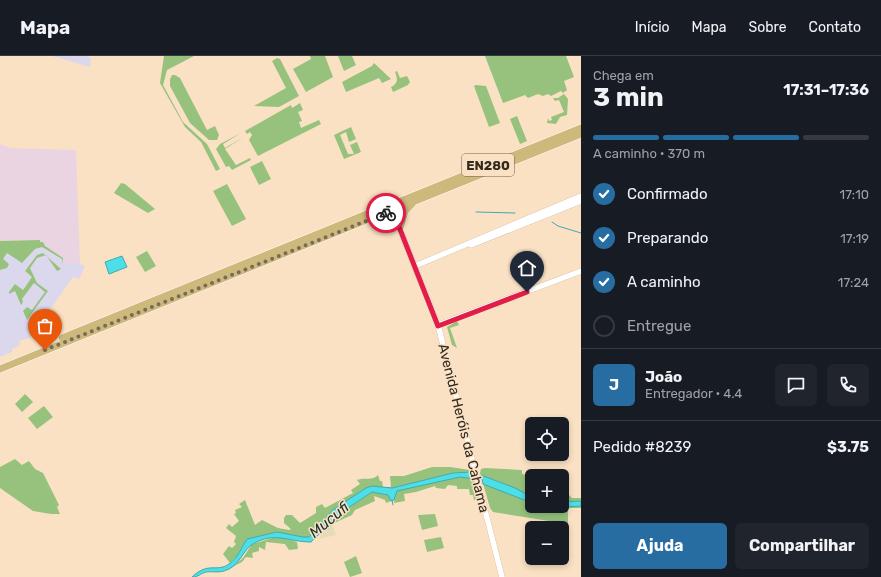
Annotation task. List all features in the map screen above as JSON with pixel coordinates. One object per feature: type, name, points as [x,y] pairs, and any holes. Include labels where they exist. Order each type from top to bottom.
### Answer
[{"type":"main road","name":"EN280","points":[[396,208],[581,128]]},
{"type":"main road","name":"EN280","points":[[396,208],[581,134]]},
{"type":"main road","points":[[400,228],[405,211],[417,200]]},
{"type":"main road","points":[[0,369],[385,210],[388,202],[396,208]]},
{"type":"main road","points":[[0,364],[385,210],[396,208]]},
{"type":"street","points":[[462,247],[484,235],[581,196]]},
{"type":"street","points":[[415,266],[462,247],[486,240],[581,201]]},
{"type":"street","name":"Avenida Heróis da Cahama","points":[[396,208],[400,228],[438,326],[502,577]]},
{"type":"street","points":[[438,326],[581,271]]},
{"type":"shaded area","points":[[52,56],[87,56],[91,58],[90,67]]},
{"type":"shaded area","points":[[0,144],[10,148],[76,150],[80,264],[63,264],[63,258],[40,242],[40,240],[0,241]]},
{"type":"shaded area","points":[[40,240],[63,258],[63,264],[80,264],[85,266],[79,279],[73,277],[30,338],[19,341],[20,345],[12,349],[12,352],[0,357],[0,241]]},
{"type":"green space","points":[[164,56],[194,56],[167,70],[163,85],[183,122],[207,144],[220,169],[216,171],[201,142],[185,127],[160,83]]},
{"type":"green space","points":[[310,56],[325,56],[333,77],[306,92],[293,69],[311,59]]},
{"type":"green space","points":[[338,56],[352,56],[356,65],[344,71]]},
{"type":"green space","points":[[485,56],[566,56],[574,77],[564,81],[567,90],[563,93],[561,91],[551,96],[548,94],[543,96],[538,94],[528,98],[525,95],[503,103]]},
{"type":"green space","points":[[277,58],[280,59],[299,96],[279,107],[254,106],[286,88],[272,61]]},
{"type":"green space","points":[[374,63],[391,79],[382,83],[379,78],[346,92],[342,82],[372,66]]},
{"type":"green space","points":[[397,71],[400,78],[407,76],[410,82],[408,85],[393,92],[391,87],[396,83],[397,79],[395,72]]},
{"type":"green space","points":[[172,75],[180,78],[207,130],[215,126],[219,135],[217,140],[209,140],[190,123],[170,86],[170,79]]},
{"type":"green space","points":[[474,86],[486,86],[500,123],[489,127]]},
{"type":"green space","points":[[564,94],[568,99],[567,115],[560,117],[556,124],[547,123],[548,118],[549,121],[552,120],[551,117],[564,112],[559,100],[555,101],[553,98],[558,98]]},
{"type":"green space","points":[[300,103],[303,110],[298,112],[302,121],[299,122],[301,128],[319,120],[321,124],[258,156],[249,140],[252,135],[250,132],[247,134],[245,131],[291,105],[292,108]]},
{"type":"green space","points":[[517,116],[527,141],[520,144],[510,119]]},
{"type":"green space","points":[[351,127],[356,139],[349,142],[346,132],[340,135],[348,154],[354,154],[350,145],[357,142],[361,152],[344,159],[334,135]]},
{"type":"green space","points":[[241,133],[223,144],[225,148],[244,137],[225,149],[236,165],[250,158],[251,160],[232,170],[229,166],[226,167],[216,149],[220,144]]},
{"type":"green space","points":[[262,161],[271,179],[259,185],[250,167]]},
{"type":"green space","points":[[121,183],[125,184],[155,209],[148,213],[114,193]]},
{"type":"green space","points":[[227,184],[246,219],[232,226],[213,191]]},
{"type":"green space","points":[[40,240],[40,242],[43,242],[45,246],[63,258],[63,264],[62,259],[42,247],[35,249],[22,263],[7,253],[3,259],[9,264],[7,268],[0,270],[0,241]]},
{"type":"green space","points":[[147,251],[156,266],[145,272],[136,257]]},
{"type":"green space","points":[[43,253],[45,255],[37,258],[30,268],[37,283],[48,291],[27,320],[23,311],[27,307],[32,310],[45,292],[34,283],[22,299],[23,302],[21,305],[15,291],[9,294],[9,292],[15,284],[23,290],[32,277],[25,271],[37,255]]},
{"type":"green space","points":[[47,257],[61,269],[57,271]]},
{"type":"green space","points":[[457,321],[459,325],[450,328],[457,348],[452,345],[447,327]]},
{"type":"green space","points":[[25,394],[33,402],[22,412],[15,404]]},
{"type":"green space","points":[[44,406],[53,417],[37,429],[28,418]]},
{"type":"green space","points":[[15,459],[22,465],[29,461],[35,469],[43,473],[59,505],[57,507],[60,514],[33,511],[0,488],[0,467]]},
{"type":"green space","points":[[432,467],[450,467],[470,470],[472,472],[453,473],[392,488],[361,492],[334,509],[309,537],[277,532],[247,539],[238,555],[230,563],[223,554],[229,546],[232,548],[236,544],[234,542],[236,536],[226,528],[229,524],[232,527],[239,521],[234,514],[236,513],[235,510],[242,507],[239,504],[245,500],[255,525],[262,520],[278,528],[289,530],[291,529],[284,523],[284,518],[286,515],[292,515],[300,523],[316,513],[316,507],[322,504],[325,508],[353,493],[351,490],[360,484],[357,480],[374,478],[378,475],[380,481],[382,481],[383,487],[391,487],[390,476],[404,476]]},
{"type":"green space","points":[[481,469],[522,470],[522,474],[525,475],[525,513],[568,513],[568,521],[549,521],[493,512],[490,508],[480,473]]},
{"type":"green space","points":[[460,477],[475,479],[479,499],[474,500],[473,495],[470,495],[469,489],[457,489],[457,486],[448,485],[445,489],[436,488],[435,486],[404,494],[405,501],[394,503],[395,493],[397,490]]},
{"type":"green space","points":[[372,492],[388,495],[391,501],[386,503],[385,500],[374,496],[375,501],[355,510],[352,515],[332,524],[328,530],[323,529],[342,512]]},
{"type":"green space","points":[[569,495],[572,498],[581,498],[581,508],[569,508]]},
{"type":"green space","points":[[435,514],[438,526],[422,530],[418,515]]},
{"type":"green space","points":[[276,537],[282,537],[297,542],[298,549],[289,550],[285,544],[266,542],[265,550],[259,547],[259,551],[252,553],[253,558],[246,557],[242,562],[232,567],[243,558],[252,544]]},
{"type":"green space","points":[[441,537],[444,548],[427,552],[424,540]]},
{"type":"green space","points":[[356,556],[362,573],[350,577],[344,562]]},
{"type":"sand","points":[[332,524],[336,535],[319,539],[323,529],[328,530]]},
{"type":"water","points":[[122,256],[127,267],[109,274],[105,262]]},
{"type":"water","name":"Mucufi","points":[[472,472],[475,479],[460,477],[397,491],[394,500],[391,501],[388,495],[372,492],[342,512],[311,542],[282,538],[268,538],[261,540],[250,546],[238,562],[229,569],[222,572],[206,572],[192,577],[203,569],[220,568],[232,562],[247,539],[277,532],[309,537],[334,509],[366,488],[372,486],[392,488],[453,473]]},
{"type":"water","points":[[481,475],[525,493],[525,500],[483,484]]},
{"type":"water","points":[[581,501],[581,506],[569,507],[569,502]]},
{"type":"waterway","points":[[476,212],[515,213]]},
{"type":"waterway","points":[[552,222],[558,226],[581,233]]},
{"type":"waterway","points":[[392,500],[393,505]]},
{"type":"way so far","points":[[45,350],[386,213]]},
{"type":"route","points":[[386,213],[390,215],[394,214],[438,326],[527,292]]}]
